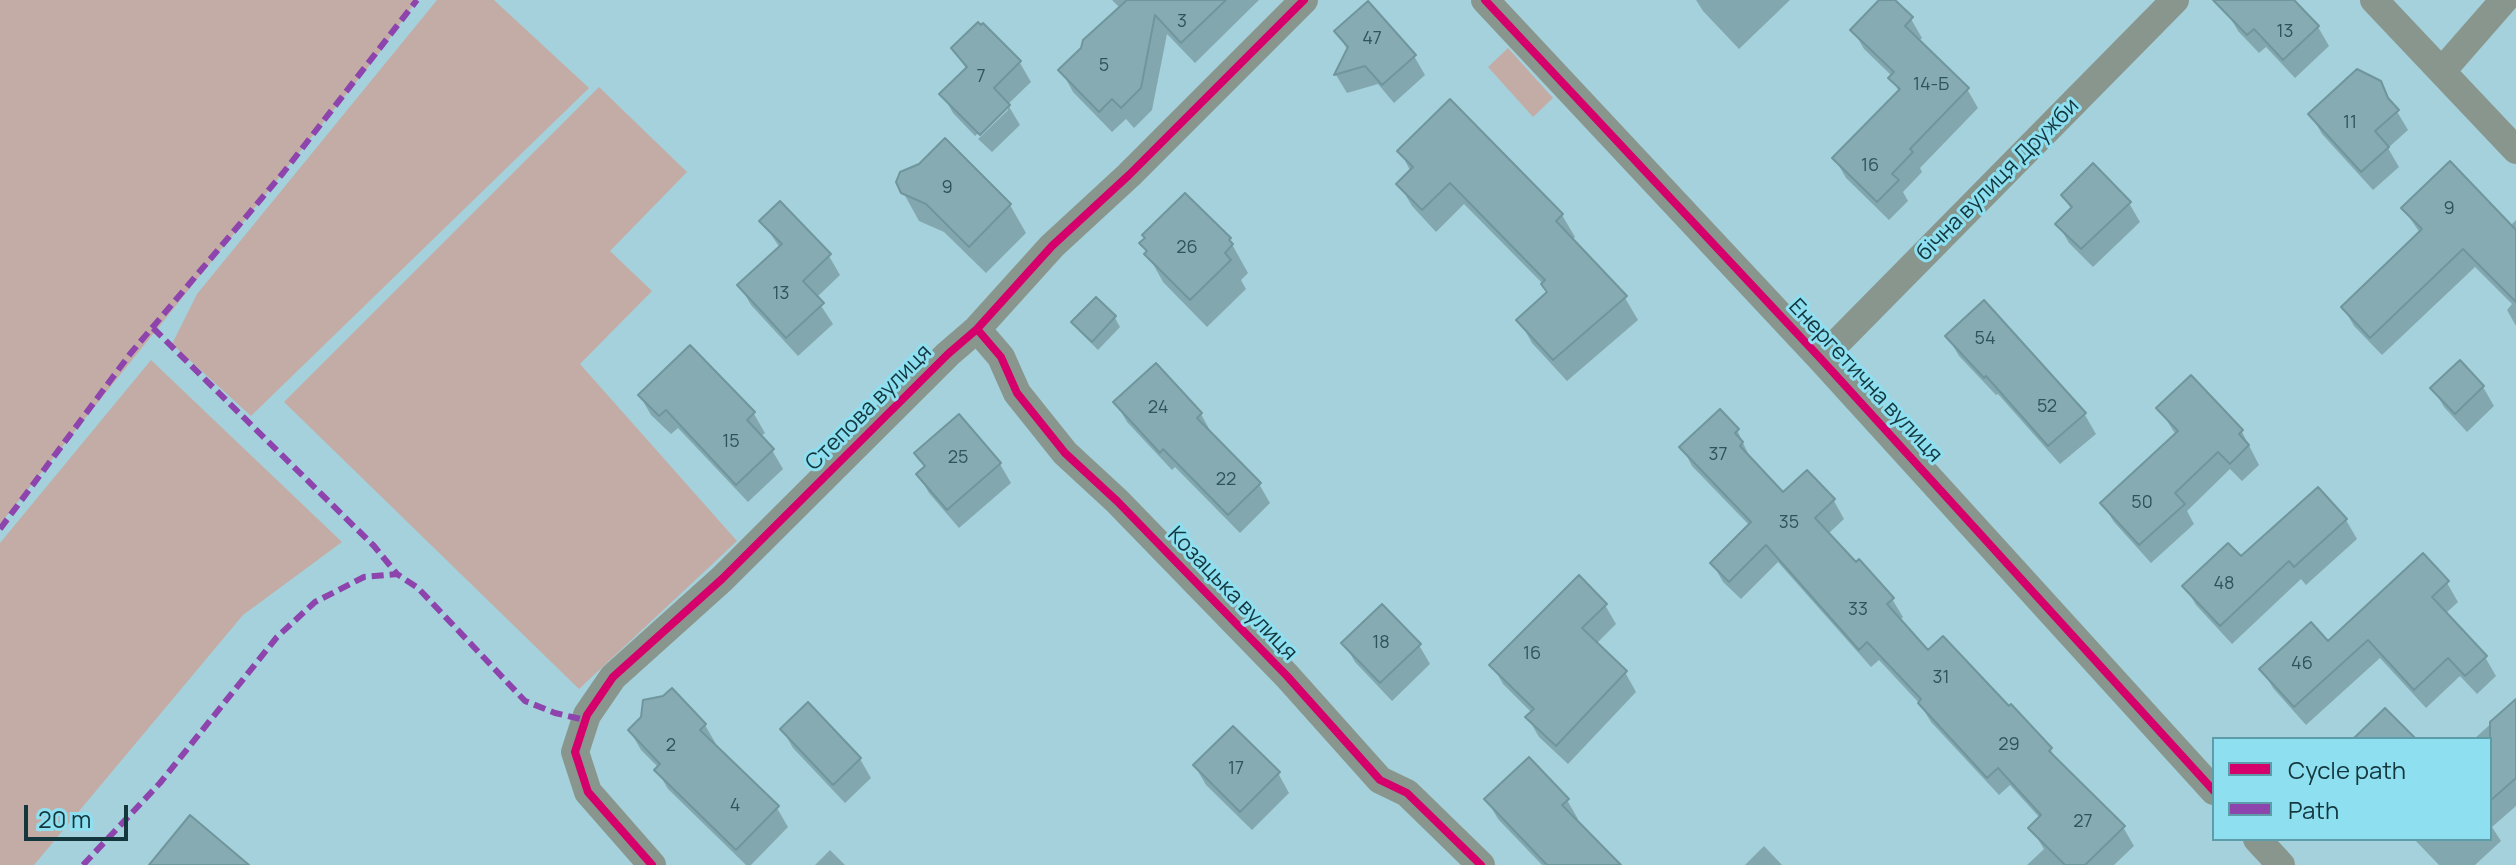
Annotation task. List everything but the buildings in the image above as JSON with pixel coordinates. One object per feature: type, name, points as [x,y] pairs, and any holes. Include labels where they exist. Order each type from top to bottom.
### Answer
[{"type":"street","name":"Степова вулиця","points":[[652,865],[588,792],[575,752],[587,715],[613,677],[722,579],[948,354],[977,329],[1052,246],[1129,175],[1304,0]]},
{"type":"street","name":"Енергетична вулиця","points":[[1485,0],[1821,359],[2212,789]]},
{"type":"street","name":"бічна вулиця Дружби","points":[[1821,359],[2175,0]]},
{"type":"street","points":[[2374,0],[2516,150]]},
{"type":"street","points":[[2442,71],[2504,0]]},
{"type":"street","name":"Козацька вулиця","points":[[977,329],[1001,357],[1017,393],[1065,453],[1117,501],[1287,676],[1380,780],[1407,793],[1481,865]]},
{"type":"street","points":[[2259,841],[2281,865]]},
{"type":"shaded area","points":[[0,0],[417,0],[377,56],[0,524]]},
{"type":"shaded area","points":[[437,0],[494,0],[589,88],[251,416],[172,344],[197,294]]},
{"type":"shaded area","points":[[1508,48],[1553,98],[1533,117],[1488,67]]},
{"type":"shaded area","points":[[599,87],[687,172],[610,251],[652,291],[580,364],[737,541],[579,689],[284,402]]},
{"type":"shaded area","points":[[151,360],[342,542],[243,615],[34,865],[0,865],[0,543]]},
{"type":"marked path","points":[[0,529],[130,354],[283,173],[417,0]]},
{"type":"marked path","points":[[153,328],[374,546],[397,574]]},
{"type":"marked path","points":[[83,865],[160,783],[277,637],[315,602],[364,577],[397,574],[418,588],[525,701],[585,720]]},
{"type":"cycle path","points":[[652,865],[588,792],[575,752],[587,715],[613,677],[722,579],[948,354],[977,329],[1052,246],[1129,175],[1304,0]]},
{"type":"cycle path","points":[[1485,0],[1821,359],[2212,789]]},
{"type":"cycle path","points":[[977,329],[1001,357],[1017,393],[1065,453],[1117,501],[1287,676],[1380,780],[1407,793],[1481,865]]}]
